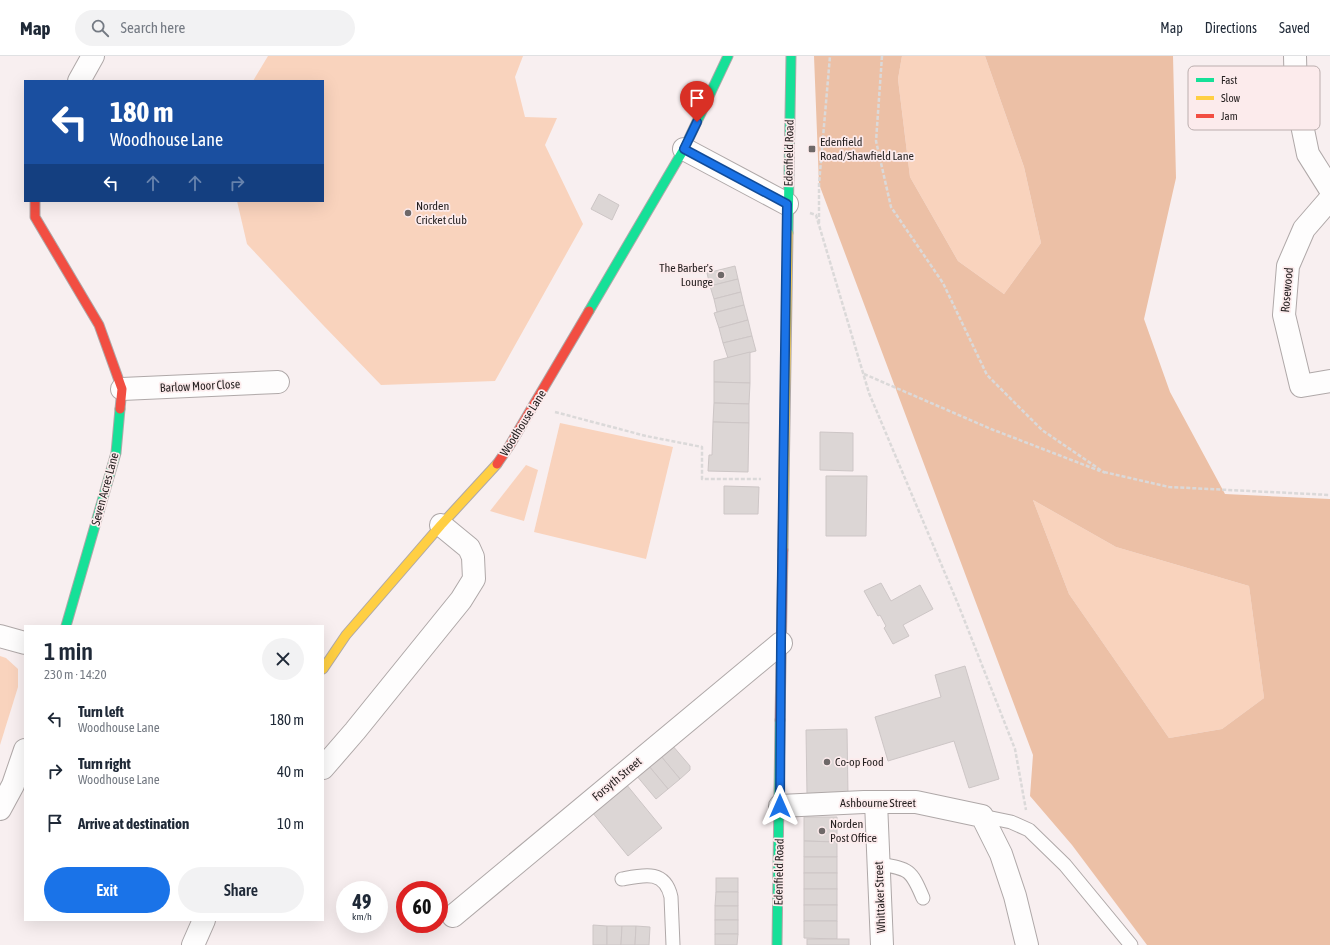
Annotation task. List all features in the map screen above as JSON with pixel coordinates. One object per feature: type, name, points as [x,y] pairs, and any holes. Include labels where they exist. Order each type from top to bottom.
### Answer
[{"type":"street","points":[[80,80],[93,56]]},
{"type":"street","name":"Woodhouse Lane","points":[[324,668],[346,635],[442,524],[494,468],[510,445],[684,149],[728,56]]},
{"type":"street","name":"Edenfield Road","points":[[777,945],[787,204],[791,56]]},
{"type":"street","points":[[1295,56],[1295,66]]},
{"type":"street","points":[[1303,130],[1308,154],[1330,189]]},
{"type":"street","points":[[684,149],[787,204]]},
{"type":"street","name":"Rosewood","points":[[1330,200],[1304,229],[1288,266],[1284,315],[1301,386],[1330,381]]},
{"type":"street","name":"Seven Acres Lane","points":[[35,202],[35,217],[99,325],[122,389],[116,453],[66,625]]},
{"type":"street","name":"Barlow Moor Close","points":[[122,389],[278,382]]},
{"type":"street","points":[[324,767],[355,731],[461,600],[474,579],[473,557],[469,548],[442,524]]},
{"type":"street","points":[[0,636],[24,643]]},
{"type":"street","name":"Forsyth Street","points":[[453,916],[781,643]]},
{"type":"street","points":[[0,809],[19,789],[24,756]]},
{"type":"street","name":"Whittaker Street","points":[[876,802],[882,945]]},
{"type":"street","name":"Ashbourne Street","points":[[780,806],[916,802],[982,816]]},
{"type":"street","points":[[982,816],[1001,854],[1014,896],[1026,945]]},
{"type":"street","points":[[193,945],[204,921]]},
{"type":"lane","points":[[982,816],[1011,822],[1029,830],[1065,865],[1131,945]]},
{"type":"lane","points":[[879,864],[900,867],[908,871],[915,879],[923,898]]},
{"type":"lane","points":[[622,879],[646,875],[659,878],[664,882],[670,892],[671,897],[673,945]]},
{"type":"path","points":[[819,226],[819,184],[830,56]]},
{"type":"path","points":[[882,56],[876,141],[891,207],[943,283],[987,375],[1042,430],[1105,473]]},
{"type":"path","points":[[787,204],[816,215],[869,392],[958,604],[1015,749],[1029,830]]},
{"type":"path","points":[[863,374],[991,429],[1105,473],[1169,487],[1330,495]]},
{"type":"path","points":[[534,406],[646,436],[702,447],[702,479],[784,478]]},
{"type":"shaded area","name":"Norden Cricket club","points":[[268,56],[523,56],[515,77],[525,117],[557,118],[545,145],[583,224],[495,381],[381,385],[247,244],[237,202],[324,202],[324,80],[254,80]]},
{"type":"shaded area","points":[[814,56],[902,56],[898,79],[910,177],[958,261],[1004,294],[1041,243],[1024,167],[985,56],[1173,56],[1176,178],[1144,319],[1170,392],[1225,494],[1330,499],[1330,945],[1147,945],[1072,845],[1030,796],[1033,755],[819,184]],"holes":[[[1033,500],[1116,547],[1249,586],[1264,698],[1222,729],[1169,738],[1069,594]]]},
{"type":"shaded area","points":[[902,56],[985,56],[1024,167],[1041,243],[1004,294],[958,261],[910,177],[898,79]]},
{"type":"shaded area","points":[[560,423],[673,447],[646,559],[534,532]]},
{"type":"shaded area","points":[[526,465],[538,470],[524,521],[490,511]]},
{"type":"shaded area","points":[[1033,500],[1116,547],[1249,586],[1264,698],[1222,729],[1169,738],[1069,594]]},
{"type":"shaded area","points":[[0,656],[6,658],[18,669],[18,687],[0,745]]},
{"type":"building","points":[[599,194],[619,205],[612,220],[591,209]]},
{"type":"building","points":[[735,266],[738,279],[710,286],[707,273]]},
{"type":"building","points":[[738,279],[741,292],[714,299],[710,286]]},
{"type":"building","points":[[741,292],[744,305],[717,312],[714,299]]},
{"type":"building","points":[[744,305],[748,320],[719,328],[714,313]]},
{"type":"building","points":[[748,320],[752,336],[723,343],[719,328]]},
{"type":"building","points":[[752,336],[756,351],[728,358],[723,343]]},
{"type":"building","points":[[750,352],[750,383],[714,382],[714,361]]},
{"type":"building","points":[[714,382],[750,383],[749,404],[714,403]]},
{"type":"building","points":[[714,403],[749,404],[749,423],[713,422]]},
{"type":"building","points":[[713,422],[749,423],[748,472],[708,471],[709,455],[712,455]]},
{"type":"building","points":[[820,432],[853,433],[853,471],[820,470]]},
{"type":"building","points":[[826,476],[867,476],[866,536],[826,536]]},
{"type":"building","points":[[724,486],[759,487],[758,514],[724,514]]},
{"type":"building","points":[[881,583],[891,601],[920,585],[933,609],[903,625],[909,636],[893,644],[884,628],[886,626],[880,615],[878,616],[864,591]]},
{"type":"building","points":[[965,666],[999,779],[969,788],[954,741],[888,761],[875,717],[941,697],[935,675]]},
{"type":"building","name":"Co-op Food","points":[[847,729],[848,795],[807,795],[806,730]]},
{"type":"building","points":[[672,745],[690,766],[690,770],[680,779],[660,755]]},
{"type":"building","points":[[660,755],[680,779],[668,789],[648,765]]},
{"type":"building","points":[[648,765],[668,789],[656,799],[636,775]]},
{"type":"building","points":[[626,784],[662,828],[628,856],[592,812]]},
{"type":"building","points":[[804,817],[837,817],[837,842],[804,841]]},
{"type":"building","points":[[804,841],[837,842],[837,857],[804,857]]},
{"type":"building","points":[[804,857],[837,857],[837,873],[804,873]]},
{"type":"building","points":[[804,873],[837,873],[837,889],[804,889]]},
{"type":"building","points":[[716,878],[738,878],[738,892],[716,892]]},
{"type":"building","points":[[804,889],[837,889],[837,905],[804,905]]},
{"type":"building","points":[[716,892],[738,892],[738,906],[715,906]]},
{"type":"building","points":[[804,905],[837,905],[837,921],[804,921]]},
{"type":"building","points":[[715,906],[738,906],[738,920],[715,920]]},
{"type":"building","points":[[715,920],[738,920],[738,934],[715,934]]},
{"type":"building","points":[[804,921],[837,921],[837,939],[804,938]]},
{"type":"building","points":[[593,925],[607,926],[607,945],[593,945]]},
{"type":"building","points":[[607,926],[622,926],[621,945],[607,945]]},
{"type":"building","points":[[622,926],[636,926],[635,945],[621,945]]},
{"type":"building","points":[[636,926],[650,927],[649,945],[635,945]]},
{"type":"building","points":[[715,934],[738,934],[737,945],[715,945]]},
{"type":"building","points":[[807,939],[849,939],[849,945],[807,945]]},
{"type":"traffic: fast","points":[[589,311],[684,149],[728,56]]},
{"type":"traffic: fast","points":[[788,233],[791,56]]},
{"type":"traffic: fast","points":[[66,625],[116,453],[120,409]]},
{"type":"traffic: fast","points":[[777,945],[780,720]]},
{"type":"traffic: slow","points":[[783,550],[788,233]]},
{"type":"traffic: slow","points":[[324,668],[346,635],[441,525],[497,464]]},
{"type":"traffic: jam","points":[[35,202],[35,217],[99,325],[122,389],[120,409]]},
{"type":"traffic: jam","points":[[497,464],[510,445],[589,311]]},
{"type":"traffic: jam","points":[[780,720],[783,550]]},
{"type":"place","name":"Edenfield Road/Shawfield Lane","points":[[812,149]]},
{"type":"place","name":"Norden Cricket club","points":[[408,213]]},
{"type":"place","name":"The Barber's Lounge","points":[[721,275]]},
{"type":"place","name":"Co-op Food","points":[[827,762]]},
{"type":"place","name":"Norden Post Office","points":[[822,831]]},
{"type":"route","points":[[697,122],[684,149],[787,204],[780,806]]}]
